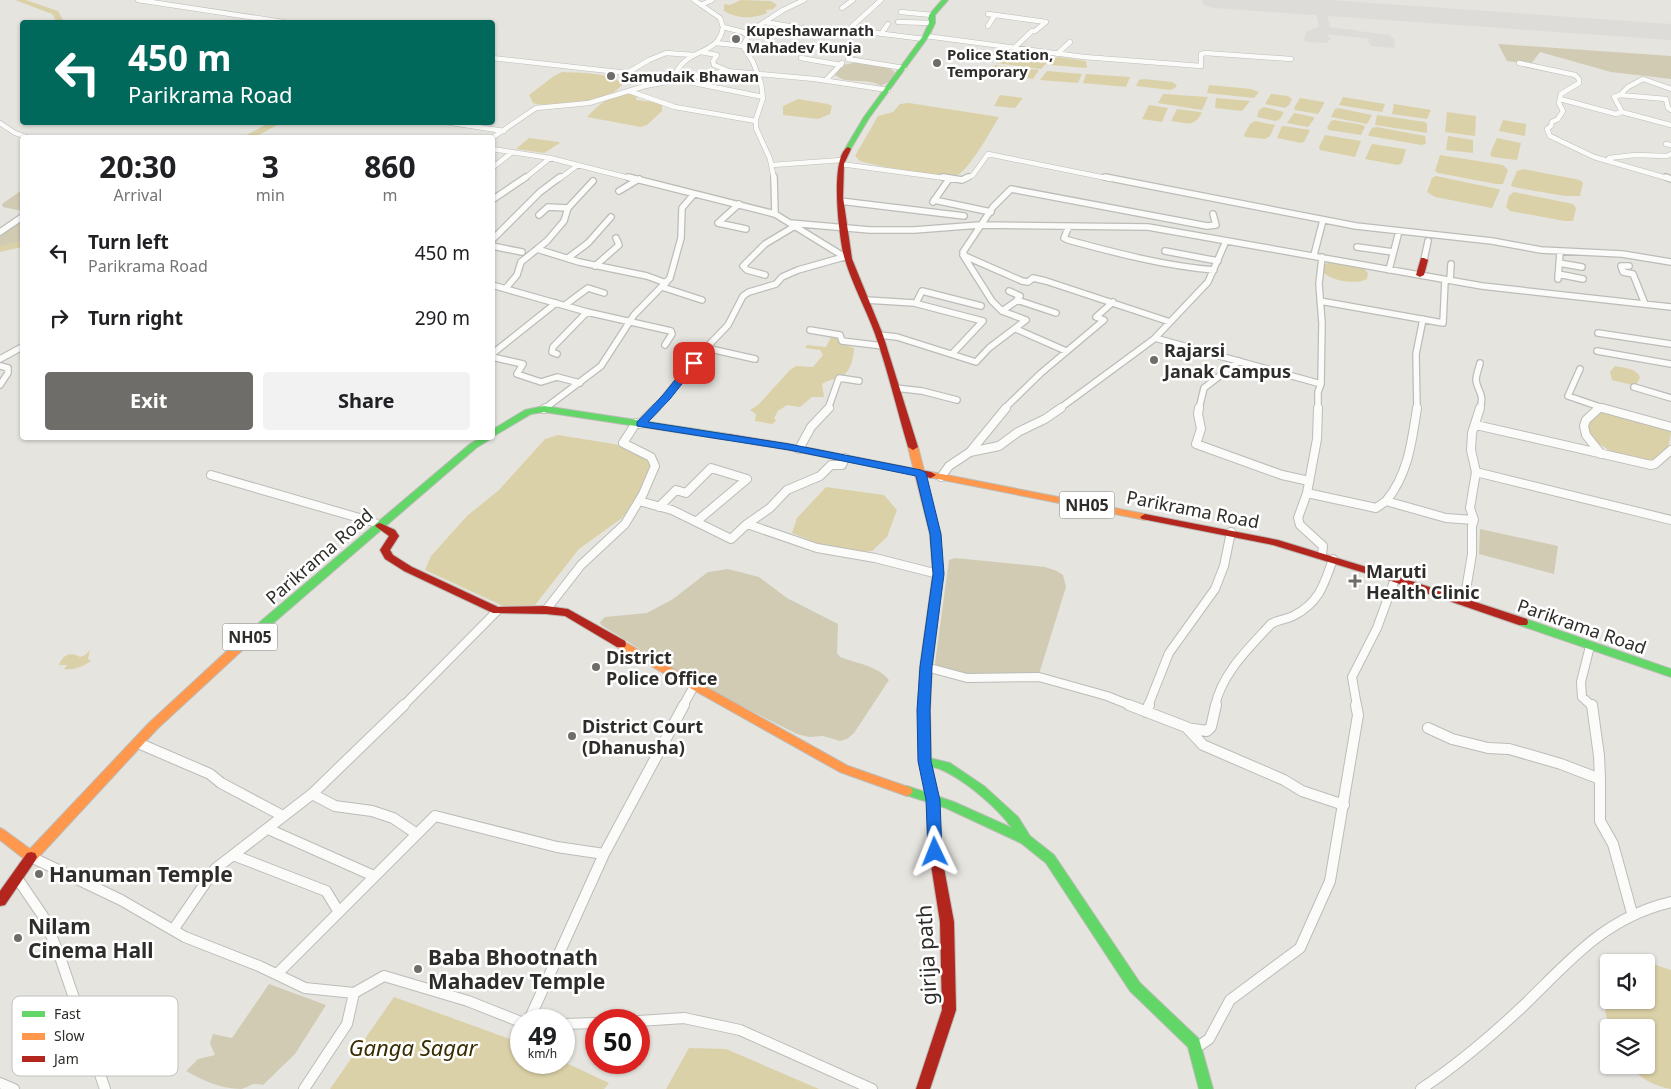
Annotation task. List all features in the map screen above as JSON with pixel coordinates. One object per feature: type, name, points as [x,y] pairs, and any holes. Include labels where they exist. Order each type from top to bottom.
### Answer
[{"type":"main road","points":[[841,162],[866,118],[925,38],[932,19],[945,0]]},
{"type":"main road","name":"girija path","points":[[841,162],[840,201],[846,258],[866,300],[883,346],[921,473],[935,534],[938,574],[926,667],[924,710],[925,761],[933,800],[935,852],[948,922],[950,1010],[923,1089]]},
{"type":"main road","points":[[1420,275],[1424,260]]},
{"type":"main road","name":"Parikrama Road","points":[[495,432],[528,412],[544,409],[798,449],[1231,532],[1322,555],[1671,673]]},
{"type":"main road","name":"Parikrama Road","points":[[0,901],[31,856],[138,742],[195,686],[473,446],[484,440]]},
{"type":"main road","points":[[380,526],[392,532],[394,536],[385,550],[389,557],[408,569],[497,611],[546,610],[568,613],[844,770],[950,805],[1025,839],[1050,860],[1135,986],[1194,1044],[1206,1089]]},
{"type":"main road","points":[[925,761],[945,766],[960,774],[996,803],[1023,830],[1025,839]]},
{"type":"main road","points":[[0,833],[31,856]]},
{"type":"street","points":[[138,0],[269,20]]},
{"type":"street","points":[[495,58],[627,73],[668,81],[677,74],[680,66],[694,55],[716,43],[723,34],[720,18],[694,0]]},
{"type":"street","points":[[701,5],[712,0]]},
{"type":"street","points":[[746,34],[804,0]]},
{"type":"street","points":[[842,8],[853,0]]},
{"type":"street","points":[[764,22],[844,34],[881,0]]},
{"type":"street","points":[[901,12],[932,19]]},
{"type":"street","points":[[988,14],[1046,22],[1035,31],[1032,31],[1014,48]]},
{"type":"street","points":[[988,26],[995,15]]},
{"type":"street","points":[[898,22],[903,20],[932,19]]},
{"type":"street","points":[[881,34],[888,24]]},
{"type":"street","points":[[723,27],[746,34]]},
{"type":"street","points":[[850,30],[1057,54],[1201,66],[1201,54],[1205,53],[1291,59]]},
{"type":"street","points":[[743,46],[748,36],[746,34]]},
{"type":"street","points":[[1057,54],[1070,42]]},
{"type":"street","points":[[716,43],[729,47],[743,46],[749,52],[753,65],[759,72],[763,97],[756,121],[756,128],[772,165],[775,214]]},
{"type":"street","points":[[801,45],[854,54],[826,80]]},
{"type":"street","points":[[701,52],[719,53],[712,61],[714,65],[728,71]]},
{"type":"street","points":[[627,73],[649,60],[666,54],[694,55]]},
{"type":"street","points":[[801,58],[841,65]]},
{"type":"street","points":[[848,59],[904,68]]},
{"type":"street","points":[[1519,63],[1578,76],[1579,83],[1566,89],[1561,94],[1559,103],[1563,110],[1558,119],[1552,122],[1551,126],[1547,129],[1550,136],[1568,146],[1606,160],[1671,179]]},
{"type":"street","points":[[495,136],[536,108],[589,103],[668,81],[728,71],[759,72],[888,90]]},
{"type":"street","points":[[677,74],[694,77]]},
{"type":"street","points":[[1620,95],[1628,87],[1642,79],[1671,88]]},
{"type":"street","points":[[679,80],[763,97]]},
{"type":"street","points":[[629,91],[650,99],[689,109],[756,121]]},
{"type":"street","points":[[1622,112],[1614,97],[1620,95],[1666,99],[1668,108],[1671,110]]},
{"type":"street","points":[[1560,99],[1616,114],[1622,112],[1671,125]]},
{"type":"street","points":[[0,123],[21,135]]},
{"type":"street","points":[[465,125],[504,131]]},
{"type":"street","points":[[495,150],[578,164],[775,214],[846,258]]},
{"type":"street","points":[[495,166],[511,153]]},
{"type":"street","points":[[772,165],[841,162],[949,179],[968,178],[973,175],[988,154],[994,154],[1194,196],[1323,220],[1492,241],[1560,252],[1615,254],[1671,262]]},
{"type":"street","points":[[1606,160],[1635,155],[1667,156],[1671,154]]},
{"type":"street","points":[[495,198],[527,177],[550,158]]},
{"type":"street","points":[[495,237],[540,192],[578,164]]},
{"type":"street","points":[[619,191],[639,179]]},
{"type":"street","points":[[930,211],[934,200],[949,179]]},
{"type":"street","points":[[506,288],[515,278],[521,262],[537,249],[562,222],[568,208],[593,181]]},
{"type":"street","points":[[879,335],[897,337],[976,362],[989,348],[1026,320],[1002,311],[986,293],[964,259],[963,253],[980,225],[1005,191],[1014,189],[1207,226],[1216,225],[1213,214]]},
{"type":"street","points":[[544,409],[580,384],[601,366],[629,322],[640,308],[664,285],[674,271],[681,238],[682,208],[694,194]]},
{"type":"street","points":[[934,200],[991,212]]},
{"type":"street","points":[[840,201],[964,216]]},
{"type":"street","points":[[739,204],[718,223],[746,229]]},
{"type":"street","points":[[539,215],[548,207],[568,208]]},
{"type":"street","points":[[568,258],[588,242],[611,217]]},
{"type":"street","points":[[0,232],[20,218]]},
{"type":"street","points":[[1314,255],[1323,220]]},
{"type":"street","points":[[764,275],[743,266],[765,244],[793,225],[870,230],[914,230],[980,225],[1148,227],[1448,280],[1550,295],[1671,307]]},
{"type":"street","points":[[1069,226],[1064,238],[1068,240],[1107,251],[1194,269],[1214,270]]},
{"type":"street","points":[[1389,270],[1398,235]]},
{"type":"street","points":[[595,266],[619,245],[616,238]]},
{"type":"street","points":[[970,452],[999,446],[1018,432],[1041,422],[1155,338],[1208,282],[1226,241]]},
{"type":"street","points":[[1424,260],[1428,241]]},
{"type":"street","points":[[495,247],[522,252]]},
{"type":"street","points":[[1357,247],[1393,252]]},
{"type":"street","points":[[537,249],[595,266],[647,276],[702,300]]},
{"type":"street","points":[[1165,251],[1218,261]]},
{"type":"street","points":[[1560,252],[1558,277],[1583,278]]},
{"type":"street","points":[[963,253],[965,256],[1022,280],[1028,282],[1033,278],[1046,281],[1170,322]]},
{"type":"street","points":[[1173,264],[1180,254]]},
{"type":"street","points":[[1322,257],[1319,284],[1321,384],[1318,392],[1317,439],[1307,493],[1299,521],[1304,529],[1323,546],[1322,555]]},
{"type":"street","points":[[546,610],[581,565],[626,524],[639,501],[655,466],[651,456],[623,443],[638,423],[667,397],[728,324],[740,298],[746,294],[776,284],[782,277],[798,270],[846,258]]},
{"type":"street","points":[[1559,263],[1582,267]]},
{"type":"street","points":[[1320,301],[1444,322],[1451,264]]},
{"type":"street","points":[[1629,266],[1621,266],[1623,272],[1633,274],[1645,304]]},
{"type":"street","points":[[495,286],[588,312],[671,332],[672,334],[665,345]]},
{"type":"street","points":[[565,305],[588,288],[604,293]]},
{"type":"street","points":[[916,303],[922,291],[981,306]]},
{"type":"street","points":[[1002,311],[1018,300],[1020,296],[1009,291]]},
{"type":"street","points":[[866,300],[916,303],[983,321],[952,354]]},
{"type":"street","points":[[1018,300],[1056,314]]},
{"type":"street","points":[[941,477],[949,466],[970,452],[1006,407],[1066,351],[1104,320],[1096,317],[1113,302]]},
{"type":"street","points":[[495,354],[556,303]]},
{"type":"street","points":[[960,315],[972,304]]},
{"type":"street","points":[[557,354],[552,352],[553,347],[588,312]]},
{"type":"street","points":[[1307,493],[1376,508],[1386,501],[1397,488],[1403,476],[1414,427],[1417,407],[1416,354],[1423,319]]},
{"type":"street","points":[[1016,329],[1066,351]]},
{"type":"street","points":[[810,330],[840,335],[842,341],[883,346]]},
{"type":"street","points":[[1598,333],[1671,344]]},
{"type":"street","points":[[1155,338],[1321,384]]},
{"type":"street","points":[[0,359],[20,348]]},
{"type":"street","points":[[706,348],[755,359]]},
{"type":"street","points":[[1597,351],[1671,364]]},
{"type":"street","points":[[495,357],[523,364],[517,372],[520,376],[545,382],[558,377],[580,384]]},
{"type":"street","points":[[1239,361],[1202,391],[1203,398],[1198,414],[1201,429],[1196,444],[1282,474],[1309,481]]},
{"type":"street","points":[[1464,602],[1472,554],[1472,526],[1474,520],[1470,508],[1476,472],[1472,450],[1472,433],[1482,402],[1476,381],[1480,363]]},
{"type":"street","points":[[0,366],[8,368],[8,373],[0,385]]},
{"type":"street","points":[[1580,369],[1568,396],[1671,427]]},
{"type":"street","points":[[798,449],[811,427],[828,410],[839,378],[858,381]]},
{"type":"street","points":[[1634,387],[1671,398]]},
{"type":"street","points":[[895,388],[957,400]]},
{"type":"street","points":[[1600,407],[1585,422],[1584,427],[1590,440],[1602,454]]},
{"type":"street","points":[[1476,425],[1651,465],[1655,464],[1671,450]]},
{"type":"street","points":[[639,501],[660,506],[696,521],[731,539],[747,524],[770,508],[787,490],[820,476],[831,464],[842,464],[845,458]]},
{"type":"street","points":[[660,506],[676,490],[686,493],[712,468],[747,479],[696,521]]},
{"type":"street","points":[[1476,472],[1671,520]]},
{"type":"street","points":[[211,475],[373,522],[380,526]]},
{"type":"street","points":[[1386,501],[1446,518],[1474,520]]},
{"type":"street","points":[[747,524],[817,548],[875,558],[938,574]]},
{"type":"street","points":[[1146,712],[1169,653],[1215,589],[1224,566],[1231,532]]},
{"type":"street","points":[[926,667],[967,678],[1039,677],[1107,696],[1186,727],[1207,731],[1210,727],[1217,698],[1234,665],[1271,624],[1278,619],[1290,618],[1309,608],[1323,588],[1332,559]]},
{"type":"street","points":[[1196,1048],[1209,1039],[1230,1000],[1300,948],[1330,881],[1358,715],[1352,677],[1377,628],[1395,579]]},
{"type":"street","points":[[173,930],[215,869],[312,794],[392,717],[497,611]]},
{"type":"street","points":[[1590,646],[1581,682],[1582,697],[1592,705],[1599,756],[1600,821],[1613,844],[1632,913]]},
{"type":"street","points":[[534,1009],[604,854],[694,686]]},
{"type":"street","points":[[1186,727],[1203,745],[1284,780],[1302,791],[1344,805]]},
{"type":"street","points":[[1428,728],[1452,739],[1488,748],[1509,749],[1561,764],[1600,779]]},
{"type":"street","points":[[138,742],[210,774],[220,783],[283,816]]},
{"type":"street","points":[[312,794],[335,806],[372,811],[393,818],[417,834]]},
{"type":"street","points":[[277,974],[435,816],[557,848],[604,854]]},
{"type":"street","points":[[268,828],[374,876]]},
{"type":"street","points":[[233,855],[326,891],[337,908]]},
{"type":"street","points":[[31,856],[121,900],[185,937],[277,974],[305,988],[354,993],[384,976],[468,1001],[510,1018]]},
{"type":"street","points":[[17,878],[43,916],[73,996]]},
{"type":"street","points":[[1421,1089],[1438,1078],[1520,1009],[1601,934],[1632,913],[1671,902]]},
{"type":"street","points":[[304,1089],[347,1024],[354,993]]},
{"type":"street","points":[[650,1020],[684,1018],[740,1030],[872,1089]]},
{"type":"street","points":[[101,1076],[105,1089]]},
{"type":"street","points":[[0,1083],[14,1089]]},
{"type":"shaded area","points":[[1498,44],[1671,56],[1671,79],[1611,72],[1540,52],[1531,64],[1507,61]]},
{"type":"shaded area","points":[[858,62],[888,67],[895,72],[890,81],[881,86],[868,82],[845,80],[835,75],[843,65]]},
{"type":"shaded area","points":[[20,191],[20,211],[3,207],[2,204]]},
{"type":"shaded area","points":[[20,220],[20,242],[0,248],[0,234]]},
{"type":"shaded area","points":[[1480,529],[1558,546],[1554,574],[1479,554]]},
{"type":"shaded area","points":[[955,558],[1045,567],[1063,575],[1066,587],[1039,674],[972,677],[938,667],[935,663],[949,560]]},
{"type":"shaded area","points":[[728,569],[759,577],[787,598],[838,624],[837,653],[840,657],[873,668],[889,680],[854,733],[847,739],[840,741],[823,736],[809,737],[797,734],[695,683],[601,625],[600,622],[605,617],[647,613],[673,599],[708,572]]},
{"type":"shaded area","points":[[269,984],[326,1005],[295,1054],[263,1085],[253,1084],[241,1089],[219,1086],[186,1071],[198,1059],[215,1055],[210,1043],[213,1034],[232,1038]]},
{"type":"water","points":[[741,0],[771,1],[777,5],[773,9],[766,10],[767,13],[751,17],[734,16],[724,11],[724,4],[730,5]]},
{"type":"water","points":[[1008,52],[1053,56],[1041,69],[996,63]]},
{"type":"water","points":[[1058,57],[1086,61],[1087,68],[1050,65]]},
{"type":"water","points":[[995,65],[1039,70],[1033,79],[986,72]]},
{"type":"water","points":[[1047,71],[1082,74],[1078,83],[1040,80]]},
{"type":"water","points":[[562,72],[602,75],[623,84],[612,93],[594,99],[549,105],[533,103],[529,95]]},
{"type":"water","points":[[1086,74],[1130,77],[1126,87],[1083,83]]},
{"type":"water","points":[[1139,80],[1172,82],[1177,85],[1170,90],[1136,86]]},
{"type":"water","points":[[1209,85],[1251,89],[1259,92],[1254,98],[1207,93]]},
{"type":"water","points":[[633,93],[637,95],[636,100],[655,102],[662,105],[662,111],[647,125],[641,127],[587,117],[607,100],[619,95]]},
{"type":"water","points":[[1163,94],[1208,97],[1202,110],[1158,103]]},
{"type":"water","points":[[1271,94],[1288,96],[1292,99],[1285,108],[1265,104]]},
{"type":"water","points":[[1000,95],[1023,98],[1015,108],[994,106]]},
{"type":"water","points":[[1343,97],[1385,104],[1382,112],[1339,105]]},
{"type":"water","points":[[1216,98],[1250,101],[1242,111],[1215,108]]},
{"type":"water","points":[[1300,98],[1324,102],[1324,104],[1318,114],[1295,110],[1294,108]]},
{"type":"water","points":[[798,99],[828,104],[832,106],[830,114],[818,119],[783,115],[783,106]]},
{"type":"water","points":[[909,103],[999,117],[973,159],[956,176],[924,174],[860,161],[855,156],[878,116],[893,112],[900,104]]},
{"type":"water","points":[[1394,104],[1431,110],[1427,119],[1392,114]]},
{"type":"water","points":[[1149,105],[1168,108],[1162,122],[1142,119]]},
{"type":"water","points":[[1264,107],[1284,112],[1280,119],[1276,121],[1257,117],[1259,110]]},
{"type":"water","points":[[1177,109],[1202,113],[1192,123],[1171,121]]},
{"type":"water","points":[[1335,109],[1372,115],[1367,124],[1331,117]]},
{"type":"water","points":[[1447,112],[1476,116],[1475,136],[1445,132]]},
{"type":"water","points":[[1294,113],[1314,117],[1314,119],[1308,127],[1287,123]]},
{"type":"water","points":[[1377,115],[1425,122],[1427,124],[1427,133],[1375,125]]},
{"type":"water","points":[[1503,120],[1526,124],[1525,136],[1499,131]]},
{"type":"water","points":[[1255,121],[1275,125],[1270,136],[1265,139],[1245,137],[1244,135],[1250,124]]},
{"type":"water","points":[[1331,121],[1363,125],[1365,127],[1361,135],[1329,130],[1327,128]]},
{"type":"water","points":[[1282,126],[1310,130],[1304,142],[1301,143],[1277,138]]},
{"type":"water","points":[[1377,127],[1425,136],[1426,144],[1421,145],[1368,135],[1372,128]]},
{"type":"water","points":[[1325,135],[1361,141],[1355,157],[1320,150],[1319,147]]},
{"type":"water","points":[[1448,136],[1473,140],[1473,153],[1446,150]]},
{"type":"water","points":[[529,138],[560,143],[544,153],[516,149]]},
{"type":"water","points":[[1497,138],[1521,143],[1517,160],[1492,157],[1490,154]]},
{"type":"water","points":[[1372,144],[1406,149],[1402,163],[1398,165],[1365,159]]},
{"type":"water","points":[[1440,155],[1503,165],[1508,170],[1503,184],[1438,173],[1435,171]]},
{"type":"water","points":[[1523,169],[1580,180],[1583,183],[1580,196],[1565,196],[1513,187],[1511,185],[1517,171]]},
{"type":"water","points":[[1436,176],[1500,190],[1492,208],[1435,197],[1427,192],[1432,178]]},
{"type":"water","points":[[1514,192],[1573,204],[1576,208],[1573,221],[1510,211],[1506,207],[1509,196]]},
{"type":"water","points":[[1331,262],[1363,268],[1368,273],[1367,279],[1350,282],[1332,278],[1323,272],[1325,264]]},
{"type":"water","points":[[832,335],[840,336],[838,339],[841,344],[854,348],[847,372],[841,377],[822,384],[824,397],[812,397],[800,407],[787,405],[778,411],[774,418],[776,421],[772,424],[755,421],[756,414],[750,410],[758,405],[790,370],[796,366],[813,367],[823,355],[820,350],[805,348],[807,345],[826,347]]},
{"type":"water","points":[[1615,366],[1636,372],[1640,377],[1636,386],[1612,380],[1610,372]]},
{"type":"water","points":[[1604,409],[1669,427],[1671,433],[1667,453],[1657,460],[1649,462],[1610,451],[1593,440],[1586,426]]},
{"type":"water","points":[[558,435],[620,445],[643,454],[654,465],[649,483],[622,518],[579,549],[535,605],[503,606],[425,570],[431,556],[467,516],[499,490],[545,439]]},
{"type":"water","points":[[826,487],[884,495],[897,510],[887,537],[872,551],[839,552],[792,533],[797,518]]},
{"type":"water","points":[[90,650],[88,659],[91,661],[85,665],[64,669],[67,665],[59,665],[67,655],[73,654],[80,657]]},
{"type":"water","points":[[1655,965],[1671,970],[1671,1089],[1647,1081],[1637,1074],[1655,1074],[1655,1019],[1607,1019],[1605,1009],[1655,1009]]},
{"type":"water","name":"Ganga Sagar","points":[[394,997],[510,1039],[510,1074],[575,1074],[575,1067],[585,1072],[585,1074],[590,1074],[609,1083],[604,1089],[330,1089]]},
{"type":"water","points":[[689,1048],[726,1049],[819,1089],[666,1089]]},
{"type":"waterway","points":[[19,0],[55,13],[59,20]]},
{"type":"waterway","points":[[251,135],[273,125]]},
{"type":"waterway","points":[[0,249],[20,244]]},
{"type":"taxiway","points":[[1335,9],[1321,12],[1325,30],[1384,37],[1388,39],[1389,46],[1375,44],[1374,41],[1377,40]]},
{"type":"taxiway","points":[[1323,29],[1310,33],[1310,40],[1322,41],[1325,39],[1323,36]]},
{"type":"runway","points":[[1214,0],[1671,32]]},
{"type":"traffic: fast","points":[[848,149],[866,118],[926,36],[932,23],[932,15],[945,0]]},
{"type":"traffic: fast","points":[[495,432],[528,412],[544,409],[728,437]]},
{"type":"traffic: fast","points":[[245,641],[473,446],[484,440]]},
{"type":"traffic: fast","points":[[1523,622],[1671,673]]},
{"type":"traffic: fast","points":[[925,761],[948,768],[980,789],[1014,820],[1025,839]]},
{"type":"traffic: fast","points":[[907,791],[950,805],[1025,839],[1050,859],[1135,987],[1194,1044],[1206,1089]]},
{"type":"traffic: slow","points":[[913,447],[935,534],[938,574],[926,667],[924,710],[925,761],[933,801],[934,830]]},
{"type":"traffic: slow","points":[[931,475],[1145,517]]},
{"type":"traffic: slow","points":[[0,833],[31,857],[153,726],[245,641]]},
{"type":"traffic: slow","points":[[621,644],[844,769],[907,791]]},
{"type":"traffic: jam","points":[[848,149],[841,164],[840,197],[848,259],[879,335],[913,447]]},
{"type":"traffic: jam","points":[[1420,275],[1424,260]]},
{"type":"traffic: jam","points":[[728,437],[931,475]]},
{"type":"traffic: jam","points":[[1145,517],[1274,542],[1395,579],[1523,622]]},
{"type":"traffic: jam","points":[[380,526],[392,532],[394,536],[385,550],[389,557],[408,569],[497,611],[546,610],[568,613],[621,644]]},
{"type":"traffic: jam","points":[[923,1089],[949,1010],[947,922],[935,852],[934,830]]},
{"type":"traffic: jam","points":[[0,901],[31,857]]},
{"type":"place","name":"Kupeshawarnath Mahadev Kunja","points":[[736,39]]},
{"type":"place","name":"Police Station, Temporary","points":[[937,63]]},
{"type":"place","name":"Samudaik Bhawan","points":[[611,76]]},
{"type":"place","name":"Rajarsi Janak Campus","points":[[1154,360]]},
{"type":"place","name":"Maruti Health Clinic","points":[[1355,581]]},
{"type":"place","name":"District Police Office","points":[[596,667]]},
{"type":"place","name":"District Court (Dhanusha)","points":[[572,736]]},
{"type":"place","name":"Hanuman Temple","points":[[39,874]]},
{"type":"place","name":"Nilam Cinema Hall","points":[[18,938]]},
{"type":"place","name":"Baba Bhootnath Mahadev Temple","points":[[418,969]]},
{"type":"route","points":[[694,363],[667,397],[640,424],[789,447],[921,473],[935,534],[938,574],[926,667],[924,710],[925,761],[933,800],[935,852]]}]
